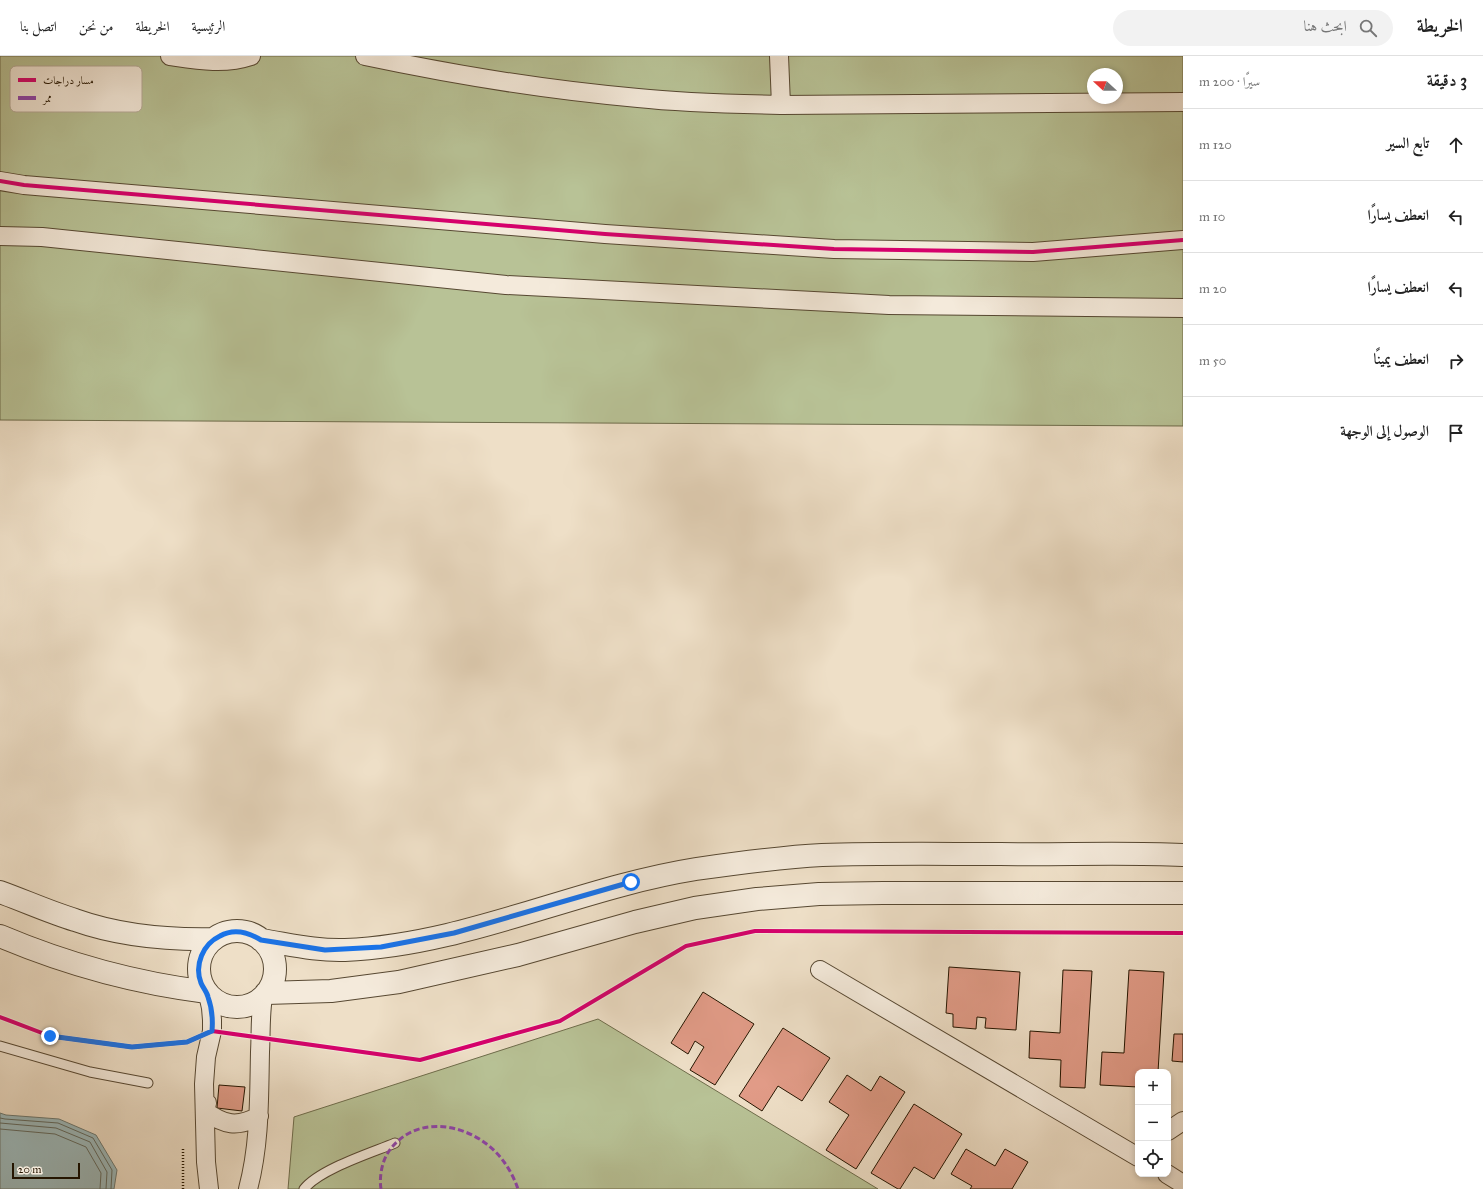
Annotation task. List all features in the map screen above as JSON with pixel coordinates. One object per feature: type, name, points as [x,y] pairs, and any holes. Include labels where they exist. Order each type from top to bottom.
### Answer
[{"type":"street","points":[[170,56],[208,61],[228,60],[251,56]]},
{"type":"street","points":[[365,56],[490,80],[564,91],[714,103],[780,105],[1183,102]]},
{"type":"street","points":[[779,56],[780,105]]},
{"type":"street","points":[[0,181],[605,234],[834,249],[1033,252],[1183,240]]},
{"type":"street","points":[[0,236],[42,238],[506,284],[889,304],[1183,308]]},
{"type":"street","points":[[0,892],[76,921],[102,928],[157,938],[185,940],[214,938],[223,934],[243,932],[261,940],[325,950],[381,947],[454,933],[631,882],[756,860],[884,854],[1183,855]]},
{"type":"street","points":[[264,995],[331,991],[399,982],[518,955],[635,922],[695,908],[757,898],[819,894],[883,893],[1183,893]]},
{"type":"street","points":[[0,936],[34,950],[105,972],[161,986],[207,993],[222,1004],[230,1007],[248,1006],[264,995],[271,985],[274,976],[272,956],[261,940]]},
{"type":"street","points":[[208,1189],[204,1070],[212,1031],[211,1008],[207,993],[201,984],[199,964],[204,950],[214,938]]},
{"type":"street","points":[[820,970],[1135,1155]]},
{"type":"street","points":[[248,1189],[254,1160],[259,1116],[260,1024],[264,995]]},
{"type":"street","points":[[205,1111],[225,1123],[237,1124],[248,1122],[259,1116]]},
{"type":"street","points":[[1171,1129],[1183,1122]]},
{"type":"street","points":[[1171,1176],[1183,1184]]},
{"type":"lane","points":[[0,1046],[90,1072],[148,1083]]},
{"type":"lane","points":[[304,1189],[321,1174],[395,1142]]},
{"type":"green space","points":[[0,56],[1183,56],[1183,426],[0,420]]},
{"type":"green space","points":[[598,1019],[878,1189],[288,1189],[294,1117]]},
{"type":"water","points":[[0,1113],[6,1115],[59,1119],[96,1135],[117,1170],[114,1189],[0,1189]]},
{"type":"building","points":[[949,967],[1020,972],[1016,1030],[985,1028],[986,1018],[977,1017],[976,1029],[953,1027],[953,1014],[946,1013]]},
{"type":"building","points":[[1063,970],[1092,971],[1085,1088],[1060,1087],[1061,1060],[1029,1058],[1030,1031],[1060,1033]]},
{"type":"building","points":[[1129,970],[1164,972],[1158,1069],[1135,1069],[1135,1087],[1100,1085],[1102,1052],[1124,1053]]},
{"type":"building","points":[[703,992],[754,1024],[715,1085],[690,1070],[704,1047],[695,1041],[688,1054],[671,1043]]},
{"type":"building","points":[[783,1028],[830,1058],[802,1101],[778,1086],[762,1111],[739,1096]]},
{"type":"building","points":[[1174,1034],[1183,1034],[1183,1062],[1172,1061]]},
{"type":"building","points":[[847,1075],[871,1091],[880,1076],[905,1092],[856,1169],[826,1150],[849,1115],[829,1102]]},
{"type":"building","points":[[219,1085],[245,1087],[242,1111],[217,1108]]},
{"type":"building","points":[[914,1104],[962,1134],[934,1179],[914,1167],[900,1189],[898,1189],[871,1173]]},
{"type":"building","points":[[966,1149],[995,1166],[1005,1149],[1028,1162],[1012,1189],[970,1189],[972,1186],[951,1174]]},
{"type":"marked path","points":[[381,1189],[380,1179],[382,1169],[389,1151],[401,1138],[416,1130],[431,1127],[448,1127],[464,1131],[479,1139],[493,1149],[504,1162],[518,1189]]},
{"type":"cycle path","points":[[0,181],[24,185],[605,234],[834,249],[1033,252],[1183,240]]},
{"type":"cycle path","points":[[0,1017],[50,1036],[132,1047],[187,1042],[212,1031],[420,1060],[560,1021],[686,946],[755,931],[1183,933]]},
{"type":"route","points":[[50,1036],[132,1047],[187,1042],[212,1031],[211,1008],[208,994],[201,984],[199,964],[202,954],[207,946],[214,938],[223,934],[243,932],[261,940],[325,950],[381,947],[454,933],[631,882]]}]
